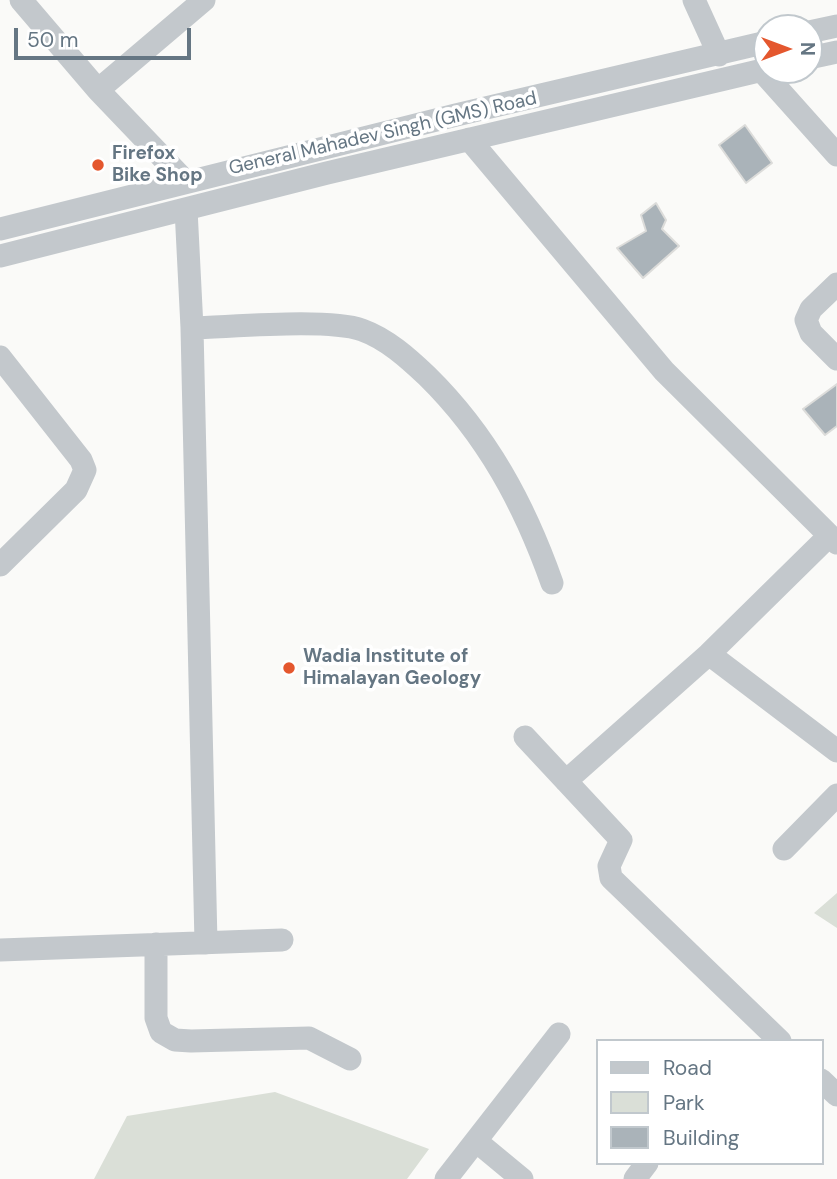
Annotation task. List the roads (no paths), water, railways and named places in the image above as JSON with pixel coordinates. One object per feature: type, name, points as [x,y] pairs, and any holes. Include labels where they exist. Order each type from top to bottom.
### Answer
[{"type":"street","points":[[21,0],[98,90],[185,181]]},
{"type":"street","points":[[98,90],[204,0]]},
{"type":"street","points":[[694,0],[719,55]]},
{"type":"street","name":"General Mahadev Singh (GMS) Road","points":[[0,229],[185,181],[753,46]]},
{"type":"street","points":[[0,256],[753,72]]},
{"type":"street","points":[[777,84],[837,155]]},
{"type":"street","points":[[469,139],[664,371],[833,540],[566,780]]},
{"type":"street","points":[[186,209],[192,328],[206,943]]},
{"type":"street","points":[[837,284],[811,309],[806,320],[811,333],[837,359]]},
{"type":"street","points":[[192,328],[334,326],[361,330],[386,343],[445,394],[477,432],[511,485],[533,527],[552,583]]},
{"type":"street","points":[[0,357],[81,460],[85,470],[76,490],[0,565]]},
{"type":"street","points":[[709,654],[837,751]]},
{"type":"street","points":[[525,737],[621,840],[609,866],[611,878],[778,1039]]},
{"type":"street","points":[[784,849],[837,795]]},
{"type":"street","points":[[0,950],[282,940]]},
{"type":"street","points":[[156,944],[156,1018],[161,1032],[175,1040],[191,1041],[309,1038],[350,1059]]},
{"type":"street","points":[[446,1179],[559,1034]]},
{"type":"street","points":[[823,1082],[837,1095]]},
{"type":"street","points":[[476,1141],[522,1179]]},
{"type":"place","name":"Firefox Bike Shop","points":[[98,165]]},
{"type":"place","name":"Wadia Institute of Himalayan Geology","points":[[289,668]]}]
